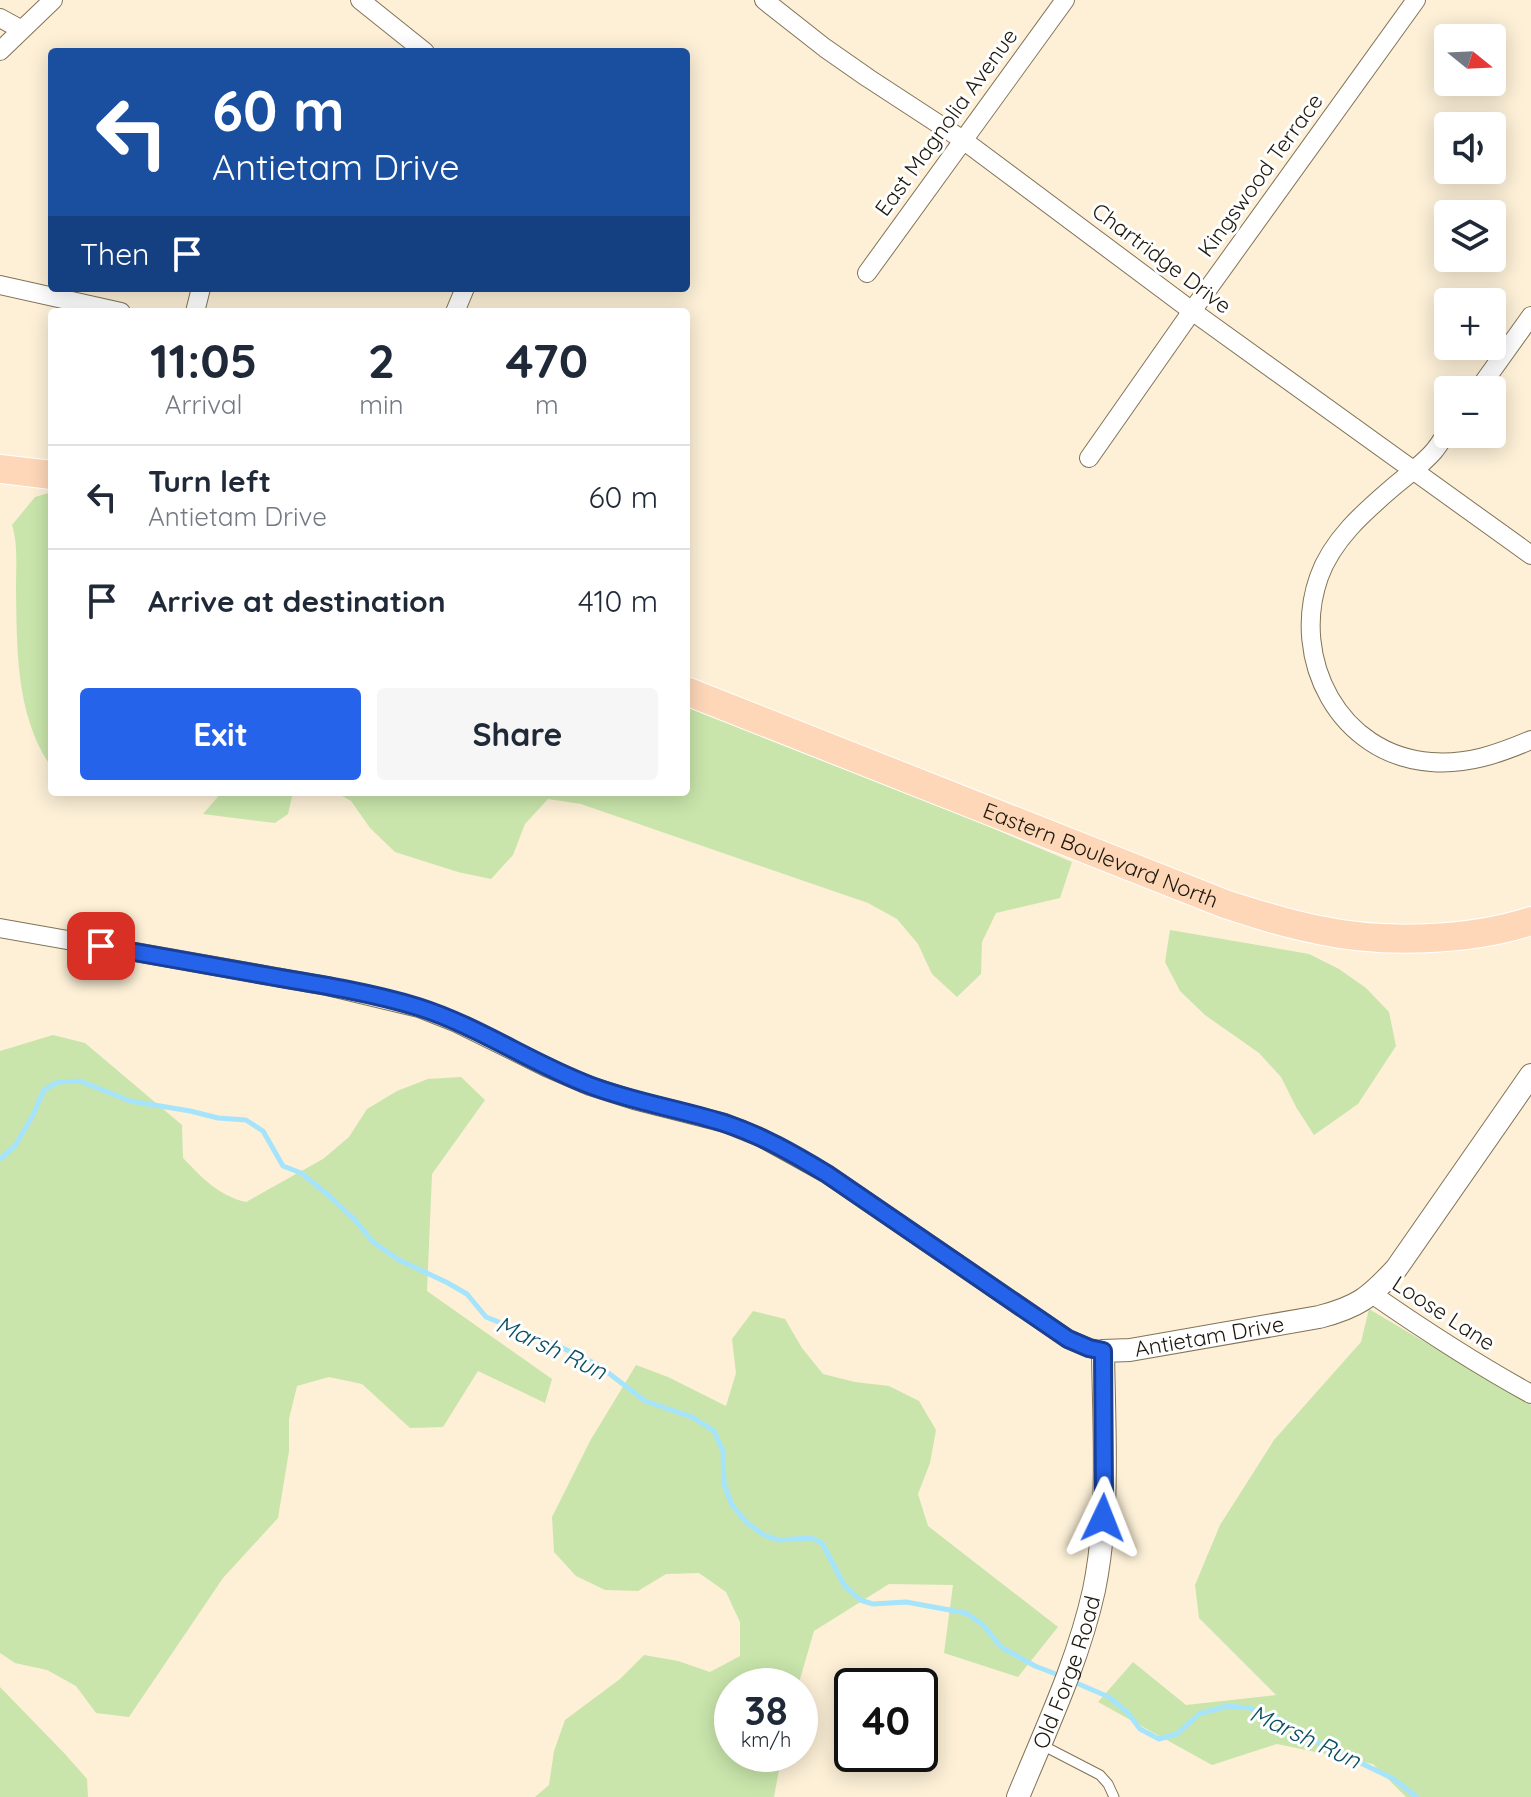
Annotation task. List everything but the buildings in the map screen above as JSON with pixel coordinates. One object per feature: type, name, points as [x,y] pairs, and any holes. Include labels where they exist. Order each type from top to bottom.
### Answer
[{"type":"main road","points":[[0,469],[48,475]]},
{"type":"main road","name":"Eastern Boulevard North","points":[[690,693],[1225,904],[1279,921],[1322,931],[1381,938],[1443,938],[1509,928],[1531,921]]},
{"type":"street","points":[[0,51],[53,0]]},
{"type":"street","points":[[360,0],[420,48]]},
{"type":"street","name":"Chartridge Drive","points":[[764,0],[825,48],[963,140],[1192,311],[1531,555]]},
{"type":"street","name":"East Magnolia Avenue","points":[[867,273],[1065,0]]},
{"type":"street","name":"Kingswood Terrace","points":[[1089,458],[1416,0]]},
{"type":"street","points":[[0,18],[22,30]]},
{"type":"street","points":[[0,285],[103,308]]},
{"type":"street","points":[[1488,376],[1531,316]]},
{"type":"street","points":[[1436,448],[1414,471],[1354,522],[1334,548],[1320,575],[1312,605],[1310,634],[1316,667],[1328,697],[1347,722],[1369,742],[1396,756],[1429,762],[1462,762],[1496,755],[1531,740]]},
{"type":"street","name":"Antietam Drive","points":[[0,928],[327,986],[419,1008],[590,1086],[725,1123],[762,1138],[815,1167],[1068,1339],[1103,1351],[1130,1350],[1319,1317],[1339,1312],[1372,1294],[1396,1269],[1531,1075]]},
{"type":"street","name":"Loose Lane","points":[[1372,1294],[1453,1349],[1531,1394]]},
{"type":"street","name":"Old Forge Road","points":[[1018,1797],[1061,1695],[1094,1588],[1104,1494],[1103,1351]]},
{"type":"lane","points":[[1040,1744],[1100,1775],[1114,1797]]},
{"type":"green space","points":[[48,493],[48,761],[31,726],[25,704],[17,633],[16,547],[12,525],[35,497]]},
{"type":"green space","points":[[690,700],[1072,862],[1060,898],[996,913],[982,942],[981,974],[957,997],[932,974],[918,944],[897,919],[868,903],[581,804],[548,799],[525,824],[513,855],[491,879],[395,852],[370,828],[351,801],[342,796],[690,796]]},
{"type":"green space","points":[[219,796],[292,796],[288,814],[275,823],[203,814]]},
{"type":"green space","points":[[1170,930],[1309,954],[1339,969],[1366,988],[1389,1012],[1396,1046],[1358,1104],[1314,1135],[1281,1077],[1259,1053],[1205,1015],[1180,991],[1165,962]]},
{"type":"green space","points":[[53,1035],[85,1043],[182,1125],[183,1158],[219,1190],[246,1202],[323,1159],[349,1137],[367,1109],[397,1091],[428,1079],[461,1077],[485,1100],[432,1174],[427,1291],[552,1379],[545,1403],[478,1371],[443,1427],[410,1428],[362,1384],[329,1377],[297,1386],[289,1419],[289,1451],[278,1518],[223,1578],[129,1717],[96,1713],[76,1686],[47,1670],[15,1663],[0,1653],[0,1051]]},
{"type":"green space","points":[[1369,1309],[1531,1405],[1531,1797],[1406,1797],[1373,1764],[1277,1744],[1212,1765],[1098,1702],[1133,1662],[1186,1705],[1276,1695],[1199,1618],[1195,1585],[1220,1525],[1274,1440],[1361,1342]]},
{"type":"green space","points":[[753,1311],[785,1319],[802,1348],[823,1374],[889,1386],[919,1401],[936,1430],[930,1463],[918,1494],[928,1526],[1058,1627],[1018,1677],[944,1653],[953,1585],[889,1584],[814,1631],[803,1668],[718,1668],[740,1656],[740,1622],[726,1592],[699,1573],[666,1574],[638,1591],[605,1590],[576,1576],[554,1552],[552,1517],[590,1441],[636,1365],[726,1406],[736,1373],[732,1339]]},
{"type":"green space","points":[[644,1655],[678,1661],[710,1672],[714,1670],[714,1772],[779,1772],[774,1797],[535,1797],[549,1785],[554,1751],[565,1720],[620,1679]]},
{"type":"green space","points":[[0,1687],[87,1779],[88,1797],[0,1797]]},
{"type":"waterway","name":"Marsh Run","points":[[0,1159],[15,1146],[44,1090],[58,1082],[80,1081],[130,1101],[218,1118],[246,1120],[263,1131],[283,1166],[301,1173],[327,1194],[373,1242],[399,1260],[467,1294],[486,1317],[598,1365],[645,1401],[692,1417],[714,1431],[723,1451],[724,1484],[732,1505],[746,1522],[764,1535],[778,1540],[811,1538],[822,1543],[844,1585],[860,1600],[873,1604],[906,1602],[966,1613],[983,1625],[1001,1647],[1061,1676]]},
{"type":"waterway","name":"Marsh Run","points":[[1074,1682],[1109,1697],[1128,1713],[1140,1729],[1159,1739],[1177,1734],[1199,1714],[1227,1706],[1250,1708],[1284,1721],[1319,1743],[1392,1778],[1417,1797]]},
{"type":"route","points":[[101,946],[327,986],[419,1008],[590,1086],[725,1123],[790,1152],[1068,1339],[1103,1351],[1103,1518]]}]
